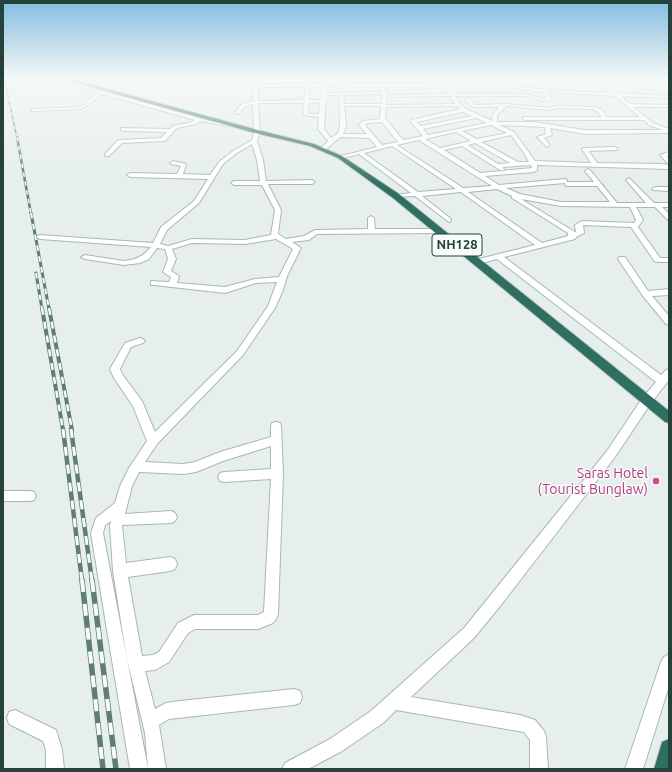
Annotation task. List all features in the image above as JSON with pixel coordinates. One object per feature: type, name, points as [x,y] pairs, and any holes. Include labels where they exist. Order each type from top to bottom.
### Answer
[{"type":"highway","name":"NH128","points":[[193,114],[323,149],[340,157],[396,196],[669,418]]},
{"type":"highway","points":[[664,769],[669,749]]},
{"type":"street","points":[[181,114],[218,124],[228,124]]},
{"type":"street","points":[[157,769],[153,733],[126,613],[120,571],[117,520],[126,486],[136,467],[154,440],[240,353],[272,306],[282,279],[297,248],[279,238],[275,224],[278,210],[264,183],[254,141],[257,132],[256,114]]},
{"type":"street","points":[[305,114],[323,116],[321,131],[331,141]]},
{"type":"street","points":[[323,149],[341,132],[344,123],[343,114]]},
{"type":"street","points":[[382,114],[383,120],[402,142]]},
{"type":"street","points":[[414,114],[420,128],[427,137]]},
{"type":"street","points":[[473,114],[512,133],[535,167],[534,170],[478,175]]},
{"type":"street","points":[[492,123],[496,114]]},
{"type":"street","points":[[557,114],[558,118],[567,130]]},
{"type":"street","points":[[602,114],[605,118]]},
{"type":"street","points":[[640,114],[653,125],[669,131]]},
{"type":"street","points":[[420,128],[477,116]]},
{"type":"street","points":[[528,123],[525,117],[646,119]]},
{"type":"street","points":[[107,155],[120,141],[163,140],[176,127],[194,123],[199,119]]},
{"type":"street","points":[[380,147],[362,127],[362,124],[383,120]]},
{"type":"street","points":[[340,157],[392,144],[492,123],[528,123],[567,130],[592,132],[669,131]]},
{"type":"street","points":[[547,126],[549,135],[540,138],[547,145]]},
{"type":"street","points":[[123,129],[172,131]]},
{"type":"street","points":[[456,130],[516,164]]},
{"type":"street","points":[[438,150],[512,133]]},
{"type":"street","points":[[339,135],[370,136]]},
{"type":"street","points":[[420,138],[566,229],[573,235]]},
{"type":"street","points":[[85,257],[117,262],[131,262],[146,257],[156,245],[164,229],[197,202],[217,169],[226,159],[254,141]]},
{"type":"street","points":[[392,144],[542,246]]},
{"type":"street","points":[[464,144],[507,172]]},
{"type":"street","points":[[595,164],[585,149],[615,149]]},
{"type":"street","points":[[359,152],[417,194],[449,220]]},
{"type":"street","points":[[669,154],[663,155],[669,165]]},
{"type":"street","points":[[173,163],[184,165],[179,176]]},
{"type":"street","points":[[497,166],[532,163],[669,165]]},
{"type":"street","points":[[550,163],[553,170]]},
{"type":"street","points":[[588,171],[615,204]]},
{"type":"street","points":[[130,175],[212,177]]},
{"type":"street","points":[[629,180],[669,218]]},
{"type":"street","points":[[234,183],[312,182]]},
{"type":"street","points":[[396,196],[566,182],[598,184]]},
{"type":"street","points":[[655,189],[669,189]]},
{"type":"street","points":[[510,194],[561,204],[669,205]]},
{"type":"street","points":[[478,262],[570,238],[573,235],[580,233],[579,225],[582,223],[634,225],[640,220],[632,205]]},
{"type":"street","points":[[372,218],[372,231]]},
{"type":"street","points":[[634,225],[658,260],[669,260]]},
{"type":"street","points":[[40,237],[113,241],[156,245],[168,248],[192,241],[245,242],[273,237],[306,238],[315,232],[440,232]]},
{"type":"street","points":[[168,248],[172,259],[167,272],[175,276],[172,284]]},
{"type":"street","points":[[499,257],[662,382]]},
{"type":"street","points":[[622,259],[646,294],[669,322]]},
{"type":"street","points":[[154,283],[225,290],[255,281],[282,279]]},
{"type":"street","points":[[646,294],[669,292]]},
{"type":"street","points":[[140,341],[128,346],[114,369],[138,404],[154,440]]},
{"type":"street","points":[[291,769],[316,757],[358,731],[394,702],[469,633],[492,606],[611,454],[647,400],[669,373]]},
{"type":"street","points":[[137,664],[156,662],[164,657],[183,628],[188,624],[194,622],[258,622],[268,618],[272,610],[277,474],[276,426]]},
{"type":"street","points":[[136,467],[196,467],[220,457],[276,440]]},
{"type":"street","points":[[224,476],[277,474]]},
{"type":"street","points":[[3,496],[30,496]]},
{"type":"street","points":[[120,506],[100,522],[97,533],[138,769]]},
{"type":"street","points":[[117,520],[171,517]]},
{"type":"street","points":[[120,571],[170,564]]},
{"type":"street","points":[[634,769],[669,662]]},
{"type":"street","points":[[150,721],[166,711],[294,697]]},
{"type":"street","points":[[394,702],[520,723],[529,726],[538,737],[539,769]]},
{"type":"street","points":[[15,718],[50,736],[54,750],[55,769]]},
{"type":"railway","points":[[12,114],[17,138]]},
{"type":"railway","points":[[17,137],[31,214]]},
{"type":"railway","points":[[31,213],[49,309]]},
{"type":"railway","points":[[36,273],[42,309]]},
{"type":"railway","points":[[42,308],[63,430]]},
{"type":"railway","points":[[49,308],[72,430]]},
{"type":"railway","points":[[63,429],[82,581]]},
{"type":"railway","points":[[71,429],[92,581]]},
{"type":"railway","points":[[82,580],[103,769]]},
{"type":"railway","points":[[92,580],[116,769]]},
{"type":"place","name":"Saras Hotel (Tourist Bunglaw)","points":[[656,481]]}]
